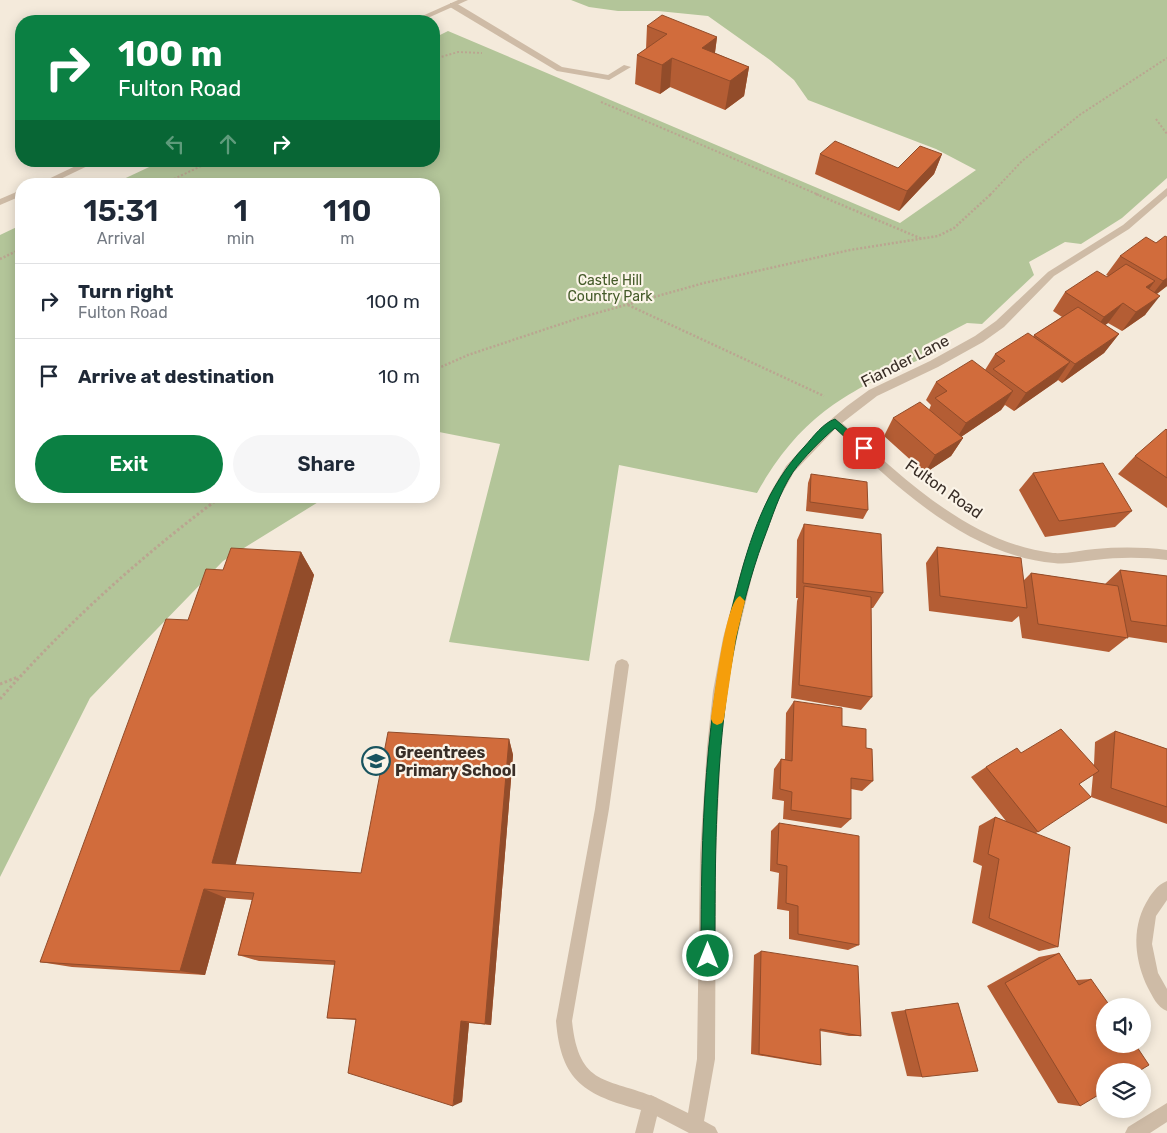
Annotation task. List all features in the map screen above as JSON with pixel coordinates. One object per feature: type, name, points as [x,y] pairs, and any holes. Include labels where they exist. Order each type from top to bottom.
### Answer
[{"type":"street","points":[[430,15],[464,0]]},
{"type":"street","points":[[454,5],[560,69],[608,78],[627,67]]},
{"type":"street","points":[[56,178],[80,167]]},
{"type":"street","name":"Fiander Lane","points":[[702,1129],[706,1058],[708,854],[714,748],[720,690],[730,638],[752,555],[773,498],[790,469],[851,409],[873,393],[934,364],[980,339],[1000,324],[1046,279],[1126,227],[1167,191]]},
{"type":"street","points":[[0,202],[15,196]]},
{"type":"street","name":"Fulton Road","points":[[835,423],[926,501],[971,530],[1020,551],[1056,558],[1120,552],[1167,555]]},
{"type":"street","points":[[622,665],[602,810],[564,1021],[564,1040],[574,1069],[606,1092],[651,1104],[702,1129]]},
{"type":"street","points":[[1167,889],[1157,897],[1147,914],[1144,937],[1145,957],[1152,978],[1167,1003]]},
{"type":"street","points":[[644,1133],[651,1104]]},
{"type":"street","points":[[1134,1133],[1167,1112]]},
{"type":"path","points":[[440,57],[458,52],[484,54]]},
{"type":"path","points":[[440,367],[468,355],[627,304],[784,263],[850,250],[923,239],[954,228],[979,207],[1022,162],[1081,114],[1167,58]]},
{"type":"path","points":[[593,99],[923,239]]},
{"type":"path","points":[[1156,119],[1167,134]]},
{"type":"path","points":[[176,178],[199,167]]},
{"type":"path","points":[[0,259],[15,252]]},
{"type":"path","points":[[627,304],[851,409]]},
{"type":"path","points":[[0,698],[19,677],[134,568],[194,516],[212,503]]},
{"type":"path","points":[[0,684],[19,677]]},
{"type":"green space","name":"Castle Hill Country Park","points":[[571,0],[1167,0],[1167,178],[1122,218],[1081,244],[1065,242],[1029,262],[1034,275],[982,324],[967,323],[923,346],[921,359],[893,371],[846,396],[826,410],[807,426],[790,445],[773,467],[757,493],[619,465],[589,661],[449,642],[500,444],[440,432],[440,178],[126,178],[149,167],[440,167],[440,35],[448,31],[900,223],[976,170],[936,149],[808,100],[794,80],[770,60],[708,16],[658,11],[618,11],[589,7]]},
{"type":"green space","points":[[15,228],[15,503],[317,503],[223,561],[90,698],[0,877],[0,235]]},
{"type":"building","points":[[662,15],[717,37],[702,48],[749,67],[730,81],[672,58],[662,65],[637,55],[667,34],[647,26]]},
{"type":"building","points":[[835,141],[898,168],[920,146],[942,154],[907,191],[820,154]]},
{"type":"building","points":[[1165,236],[1167,237],[1167,278],[1163,281],[1120,256],[1146,237],[1156,243]]},
{"type":"building","points":[[1126,264],[1155,281],[1146,287],[1160,296],[1136,312],[1123,303],[1104,317],[1065,292],[1097,271],[1107,277]]},
{"type":"building","points":[[1078,307],[1119,334],[1075,364],[1034,335]]},
{"type":"building","points":[[1028,333],[1070,362],[1026,393],[993,369],[1005,361],[995,354]]},
{"type":"building","points":[[972,360],[1013,391],[966,423],[935,398],[947,391],[936,382]]},
{"type":"building","points":[[920,402],[963,438],[935,455],[893,418]]},
{"type":"building","points":[[1167,430],[1167,478],[1135,456]]},
{"type":"building","points":[[1103,463],[1132,511],[1059,521],[1033,473]]},
{"type":"building","points":[[811,474],[867,482],[868,510],[810,502]]},
{"type":"building","points":[[804,524],[881,534],[883,593],[803,583]]},
{"type":"building","points":[[937,547],[1021,558],[1027,608],[940,596]]},
{"type":"building","points":[[231,548],[301,552],[212,863],[361,873],[388,732],[509,739],[485,1024],[461,1021],[453,1106],[348,1073],[356,1019],[327,1018],[335,961],[238,955],[254,893],[204,889],[180,971],[40,962],[166,619],[188,620],[206,569],[223,570]]},
{"type":"building","points":[[1120,570],[1167,576],[1167,626],[1131,621]]},
{"type":"building","points":[[1031,573],[1118,586],[1128,638],[1038,624]]},
{"type":"building","points":[[804,586],[871,597],[872,697],[799,685]]},
{"type":"building","points":[[794,701],[842,708],[842,726],[866,729],[866,748],[872,749],[873,781],[851,778],[851,819],[791,810],[792,792],[780,789],[781,759],[792,761]]},
{"type":"building","points":[[1061,729],[1099,771],[1079,784],[1091,797],[1038,832],[986,767],[1017,748],[1021,753]]},
{"type":"building","points":[[1115,731],[1167,749],[1167,807],[1111,788]]},
{"type":"building","points":[[995,817],[1070,847],[1058,947],[989,918],[999,859],[988,854]]},
{"type":"building","points":[[779,823],[859,836],[859,945],[798,934],[798,906],[786,903],[787,866],[777,864]]},
{"type":"building","points":[[761,951],[858,966],[861,1036],[820,1029],[821,1065],[759,1054]]},
{"type":"building","points":[[1059,953],[1079,985],[1091,979],[1104,998],[1096,998],[1096,1053],[1141,1053],[1148,1063],[1096,1063],[1096,1096],[1080,1106],[1005,983]]},
{"type":"building","points":[[958,1003],[978,1071],[922,1077],[905,1010]]},
{"type":"slow traffic","points":[[717,719],[720,690],[730,638],[740,601]]},
{"type":"place","name":"Greentrees Primary School","points":[[376,761]]},
{"type":"route","points":[[708,956],[708,854],[714,748],[720,690],[730,638],[749,564],[760,529],[773,498],[790,469],[826,430],[835,423],[864,448]]}]
